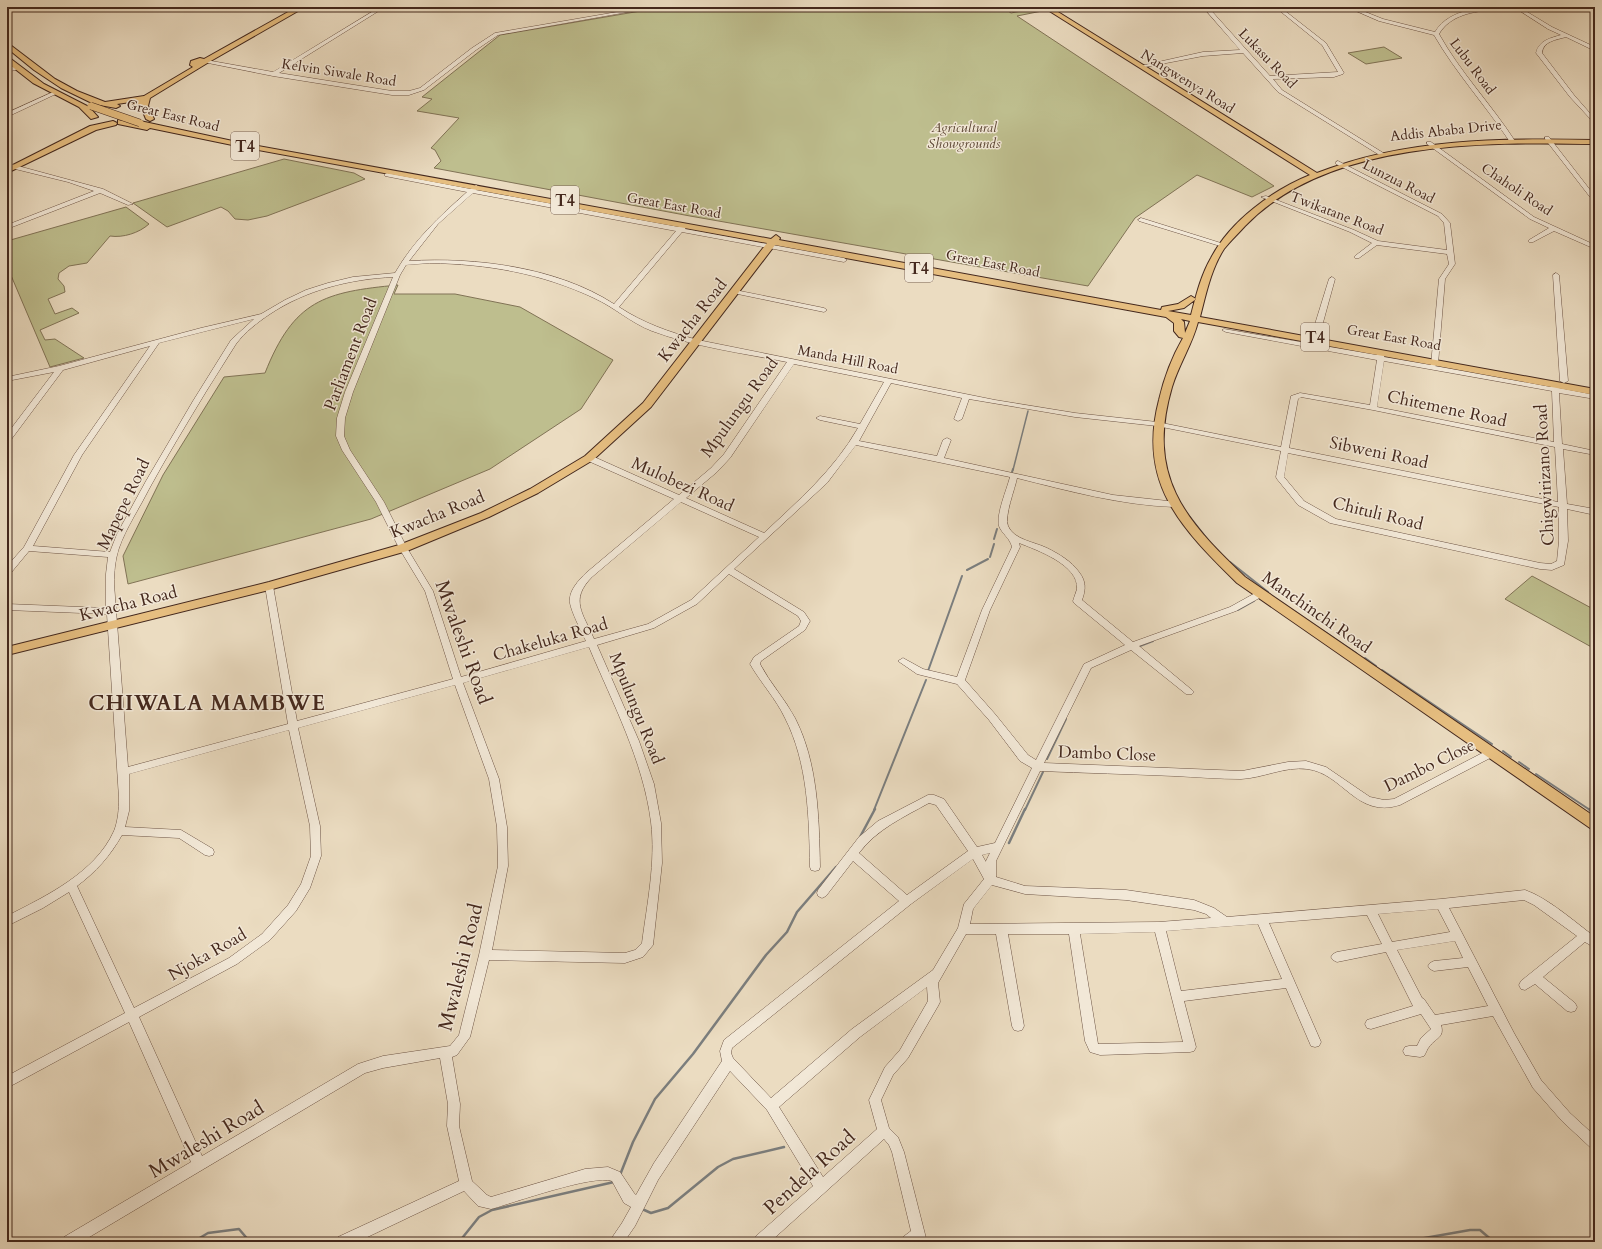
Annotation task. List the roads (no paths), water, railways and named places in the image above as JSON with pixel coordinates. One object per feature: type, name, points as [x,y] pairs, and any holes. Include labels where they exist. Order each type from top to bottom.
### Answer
[{"type":"main road","points":[[9,167],[85,128],[102,109],[144,98],[203,62],[231,48],[302,7]]},
{"type":"main road","name":"Nangwenya Road","points":[[1046,7],[1304,168],[1316,173]]},
{"type":"main road","name":"Great East Road","points":[[7,45],[25,65],[42,78],[95,104],[131,106],[137,111],[143,122]]},
{"type":"main road","name":"Great East Road","points":[[7,53],[21,67],[37,79],[95,104],[143,122],[229,145],[317,162],[372,169],[683,228],[773,242]]},
{"type":"main road","points":[[7,58],[17,68],[38,83],[84,107],[94,118]]},
{"type":"main road","points":[[9,167],[88,130],[132,118],[137,111],[138,103],[144,98],[184,73],[192,64],[203,62]]},
{"type":"main road","points":[[95,104],[144,98]]},
{"type":"main road","points":[[88,130],[143,122],[144,98]]},
{"type":"main road","name":"Great East Road","points":[[94,118],[103,123],[143,122],[231,141],[362,163],[773,242],[1315,337],[1558,386],[1595,392]]},
{"type":"main road","name":"Addis Ababa Drive","points":[[1194,315],[1191,299],[1205,261],[1219,244],[1267,199],[1316,173],[1340,164],[1381,153],[1431,145],[1511,139],[1595,138]]},
{"type":"main road","name":"Addis Ababa Drive","points":[[1548,139],[1595,142]]},
{"type":"main road","name":"Kwacha Road","points":[[7,651],[269,586],[403,548],[485,515],[534,491],[589,458],[647,405],[736,292],[773,242]]},
{"type":"main road","name":"Addis Ababa Drive","points":[[1194,315],[1207,274],[1219,244]]},
{"type":"main road","points":[[1182,340],[1179,322],[1167,312],[1181,306],[1191,299]]},
{"type":"main road","name":"Great East Road","points":[[1194,315],[1380,356],[1434,361]]},
{"type":"main road","name":"Manchinchi Road","points":[[1194,315],[1190,333],[1182,340],[1163,399],[1157,424],[1156,443],[1160,471],[1174,504],[1188,526],[1211,552],[1241,580],[1260,594],[1595,824]]},
{"type":"main road","name":"Great East Road","points":[[1558,386],[1595,387]]},
{"type":"street","points":[[273,74],[383,7]]},
{"type":"street","name":"Kelvin Siwale Road","points":[[203,62],[392,93],[409,93],[422,89],[474,49],[497,34],[654,7]]},
{"type":"street","name":"Lukasu Road","points":[[1205,7],[1280,91],[1381,153]]},
{"type":"street","points":[[1268,78],[1337,75],[1341,73],[1324,44],[1277,7]]},
{"type":"street","points":[[1349,7],[1381,20],[1436,34]]},
{"type":"street","name":"Lubu Road","points":[[1510,7],[1496,7],[1458,15],[1438,28],[1436,34],[1448,54],[1491,110],[1511,139]]},
{"type":"street","points":[[1516,7],[1564,36],[1595,49]]},
{"type":"street","points":[[1564,36],[1544,43],[1539,48],[1539,53],[1572,96],[1595,122]]},
{"type":"street","points":[[1142,67],[1203,54],[1244,52]]},
{"type":"street","points":[[7,70],[17,68]]},
{"type":"street","points":[[7,115],[55,93]]},
{"type":"street","points":[[1548,139],[1592,196]]},
{"type":"street","name":"Chaholi Road","points":[[1431,145],[1532,218],[1595,247]]},
{"type":"street","name":"Lunzua Road","points":[[1340,164],[1440,215],[1446,223],[1450,252]]},
{"type":"street","points":[[9,167],[60,177],[101,190],[130,204]]},
{"type":"street","points":[[387,176],[473,189]]},
{"type":"street","name":"Parliament Road","points":[[403,548],[380,502],[344,445],[339,430],[341,418],[349,392],[397,274],[436,223],[473,189]]},
{"type":"street","points":[[7,227],[101,190]]},
{"type":"street","name":"Twikatane Road","points":[[1267,199],[1352,231],[1376,243],[1450,252]]},
{"type":"street","points":[[1141,220],[1219,244]]},
{"type":"street","points":[[615,307],[683,228]]},
{"type":"street","points":[[1532,241],[1554,228]]},
{"type":"street","points":[[773,242],[844,260]]},
{"type":"street","points":[[1357,257],[1376,243]]},
{"type":"street","points":[[1434,361],[1442,279],[1452,264],[1450,252]]},
{"type":"street","name":"Manda Hill Road","points":[[404,263],[463,261],[502,266],[565,283],[615,307],[641,324],[667,334],[697,342],[966,396],[1075,415],[1157,424]]},
{"type":"street","name":"Mapepe Road","points":[[7,921],[45,902],[71,885],[100,860],[119,832],[124,803],[123,772],[111,611],[110,569],[113,555],[171,443],[234,342],[246,328],[262,316],[277,307],[318,289],[360,278],[397,274]]},
{"type":"street","name":"Chigwirizano Road","points":[[1556,275],[1558,447],[1562,506],[1563,553],[1561,563]]},
{"type":"street","points":[[1315,337],[1332,279]]},
{"type":"street","points":[[736,292],[824,310]]},
{"type":"street","points":[[7,379],[60,368],[157,341],[262,316]]},
{"type":"street","points":[[1226,330],[1558,386],[1595,397]]},
{"type":"street","points":[[7,572],[26,548],[78,455],[157,341]]},
{"type":"street","points":[[1373,408],[1380,356]]},
{"type":"street","name":"Mpulungu Road","points":[[485,955],[625,958],[639,954],[647,945],[657,864],[656,823],[650,792],[640,754],[574,602],[578,586],[714,470],[727,456],[792,361]]},
{"type":"street","points":[[7,439],[60,368]]},
{"type":"street","name":"Chakeluka Road","points":[[123,772],[593,644],[651,626],[694,602],[824,481],[854,442],[889,380]]},
{"type":"street","name":"Chitemene Road","points":[[1294,398],[1304,395],[1558,447],[1595,453]]},
{"type":"street","points":[[958,419],[966,396]]},
{"type":"street","name":"Chituli Road","points":[[1294,398],[1280,477],[1301,503],[1333,521],[1540,566],[1552,567],[1561,563]]},
{"type":"street","points":[[820,418],[862,427]]},
{"type":"street","name":"Sibweni Road","points":[[1157,424],[1284,448],[1595,512]]},
{"type":"street","points":[[939,460],[947,440]]},
{"type":"street","points":[[854,442],[1014,475],[1089,494],[1154,504],[1174,504]]},
{"type":"street","name":"Mulobezi Road","points":[[589,458],[764,536]]},
{"type":"street","points":[[1014,475],[1003,523],[1006,530],[1015,539],[1047,550],[1065,563],[1078,575],[1082,587],[1077,601],[1189,692]]},
{"type":"street","points":[[903,661],[920,672],[960,681],[986,610],[1016,547],[1015,539]]},
{"type":"street","points":[[26,548],[113,555]]},
{"type":"street","name":"Mwaleshi Road","points":[[69,1242],[362,1068],[383,1062],[453,1051],[464,1036],[485,955],[503,866],[502,827],[494,779],[458,681],[429,591],[403,548]]},
{"type":"street","points":[[729,570],[801,614],[806,621],[802,628],[757,659],[755,664],[789,717],[803,748],[809,785],[815,867]]},
{"type":"street","name":"Njoka Road","points":[[7,1082],[233,961],[266,937],[292,908],[306,885],[316,856],[315,826],[293,726],[269,586]]},
{"type":"street","points":[[915,1239],[898,1152],[894,1141],[884,1131],[874,1100],[889,1071],[904,1054],[934,1002],[932,982],[963,928],[968,907],[990,880],[991,861],[1087,666],[1133,645],[1233,609],[1260,594]]},
{"type":"street","points":[[7,606],[111,611]]},
{"type":"street","name":"Dambo Close","points":[[960,681],[992,717],[1024,758],[1038,767],[1242,775],[1255,774],[1300,763],[1326,770],[1368,800],[1383,805],[1396,802],[1490,753]]},
{"type":"street","points":[[822,893],[863,840],[882,824],[928,799],[934,799],[940,802],[975,852],[990,880],[1025,890],[1126,895],[1194,905],[1210,911],[1224,921]]},
{"type":"street","points":[[119,832],[181,834],[209,852]]},
{"type":"street","points":[[821,1186],[771,1106],[729,1062],[726,1057],[725,1049],[728,1044],[907,901],[975,852],[999,846]]},
{"type":"street","points":[[853,854],[907,901]]},
{"type":"street","points":[[71,885],[132,1015],[199,1165]]},
{"type":"street","points":[[963,928],[1074,929],[1159,927],[1224,921],[1262,920],[1525,895],[1538,902],[1595,943]]},
{"type":"street","points":[[1440,904],[1537,1084],[1556,1107],[1595,1144]]},
{"type":"street","points":[[1370,910],[1388,948],[1420,1003],[1433,1021],[1437,1031],[1425,1042],[1422,1050],[1419,1052],[1409,1051]]},
{"type":"street","points":[[1262,920],[1316,1042]]},
{"type":"street","points":[[1074,929],[1091,1041],[1094,1048],[1100,1050],[1190,1047],[1159,927]]},
{"type":"street","points":[[1001,928],[1018,1026]]},
{"type":"street","points":[[1337,957],[1456,936]]},
{"type":"street","points":[[1525,985],[1585,936]]},
{"type":"street","points":[[1434,966],[1470,962]]},
{"type":"street","points":[[771,1106],[856,1033],[938,972]]},
{"type":"street","points":[[1535,977],[1571,1007]]},
{"type":"street","points":[[1176,997],[1289,983]]},
{"type":"street","points":[[1371,1024],[1418,1010],[1420,1008],[1420,1003]]},
{"type":"street","points":[[1433,1021],[1496,1010]]},
{"type":"street","points":[[445,1053],[454,1104],[453,1126],[466,1184],[483,1201],[491,1203],[585,1175],[608,1173],[616,1176],[629,1198],[638,1204]]},
{"type":"street","points":[[616,1242],[627,1230],[635,1216],[638,1204],[649,1183],[703,1101],[714,1081],[729,1062]]},
{"type":"street","name":"Pendela Road","points":[[760,1242],[884,1131]]},
{"type":"street","points":[[343,1242],[466,1184]]},
{"type":"waterway","points":[[1013,470],[1028,411]]},
{"type":"waterway","points":[[1186,512],[1208,540]]},
{"type":"waterway","points":[[994,539],[997,529]]},
{"type":"waterway","points":[[990,557],[994,544]]},
{"type":"waterway","points":[[967,570],[988,559]]},
{"type":"waterway","points":[[1230,562],[1268,592]]},
{"type":"waterway","points":[[928,671],[962,576]]},
{"type":"waterway","points":[[1238,610],[1254,601]]},
{"type":"waterway","points":[[1322,630],[1356,653]]},
{"type":"waterway","points":[[1140,646],[1153,641]]},
{"type":"waterway","points":[[1365,658],[1376,666]]},
{"type":"waterway","points":[[1382,670],[1492,744]]},
{"type":"waterway","points":[[874,810],[926,680]]},
{"type":"waterway","points":[[1047,759],[1066,719]]},
{"type":"waterway","points":[[1503,751],[1511,757]]},
{"type":"waterway","points":[[1519,762],[1529,769]]},
{"type":"waterway","points":[[1025,810],[1043,772]]},
{"type":"waterway","points":[[1536,774],[1590,810]]},
{"type":"waterway","points":[[860,837],[875,809]]},
{"type":"waterway","points":[[1009,843],[1025,809]]},
{"type":"waterway","points":[[620,1175],[633,1142],[655,1099],[693,1054],[766,955],[787,932],[797,912],[836,867]]},
{"type":"waterway","points":[[642,1209],[651,1213],[668,1208],[718,1167],[733,1159],[784,1147]]},
{"type":"waterway","points":[[459,1242],[479,1217],[492,1210],[614,1182]]},
{"type":"waterway","points":[[193,1242],[208,1233],[239,1229],[250,1242]]},
{"type":"waterway","points":[[1402,1242],[1470,1230],[1480,1230],[1494,1242]]},
{"type":"district","name":"CHIWALA MAMBWE","points":[[207,703]]},
{"type":"park label","name":"Agricultural Showgrounds","points":[[964,136]]}]
